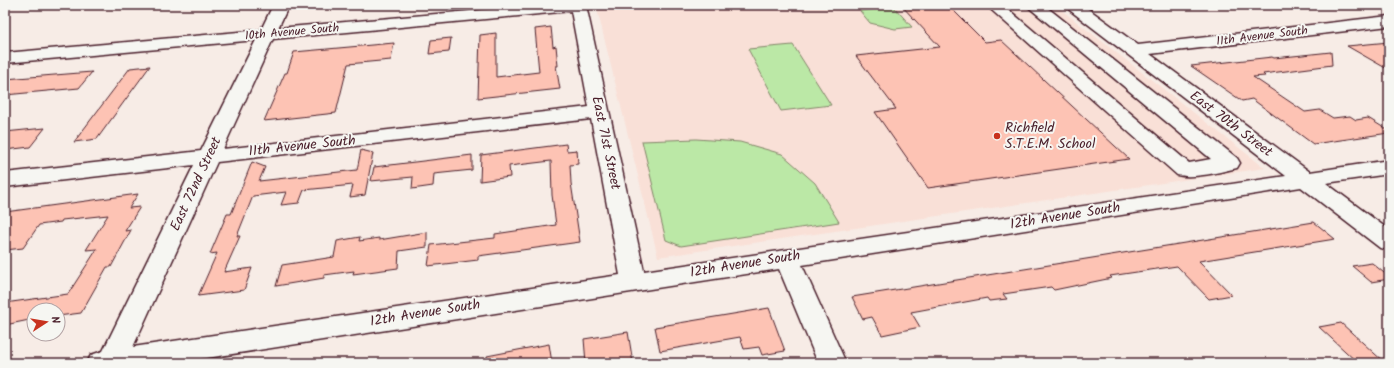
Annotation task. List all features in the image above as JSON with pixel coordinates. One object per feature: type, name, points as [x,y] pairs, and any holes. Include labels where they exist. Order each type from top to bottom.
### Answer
[{"type":"street","name":"East 72nd Street","points":[[108,362],[281,5]]},
{"type":"street","points":[[994,5],[1186,170],[1229,163],[1034,5]]},
{"type":"street","name":"10th Avenue South","points":[[5,58],[578,6]]},
{"type":"street","name":"East 71st Street","points":[[578,6],[634,281]]},
{"type":"street","points":[[1012,21],[1049,17],[1080,10]]},
{"type":"street","name":"East 70th Street","points":[[1080,10],[1389,242]]},
{"type":"street","name":"11th Avenue South","points":[[1135,51],[1389,21]]},
{"type":"street","name":"11th Avenue South","points":[[5,180],[600,112]]},
{"type":"street","points":[[1196,168],[1226,192]]},
{"type":"street","name":"12th Avenue South","points":[[108,362],[634,281],[1389,168]]},
{"type":"street","points":[[787,258],[832,363]]},
{"type":"shaded area","points":[[596,5],[1055,5],[1265,168],[658,257]]},
{"type":"green space","points":[[894,7],[912,27],[895,29],[870,23],[860,11]]},
{"type":"green space","points":[[793,45],[831,105],[781,111],[748,49]]},
{"type":"green space","points":[[696,139],[740,142],[782,154],[815,183],[839,222],[681,246],[666,240],[642,141]]},
{"type":"building","name":"Richfield S.T.E.M. School","points":[[901,5],[948,5],[985,42],[1001,40],[1129,159],[928,188],[875,112],[896,109],[856,56],[940,47]]},
{"type":"building","points":[[551,27],[553,47],[556,46],[558,66],[556,66],[560,89],[478,98],[480,35],[496,33],[496,77],[539,72],[535,29]]},
{"type":"building","points":[[451,38],[449,52],[429,54],[431,40]]},
{"type":"building","points":[[1389,42],[1389,70],[1347,46]]},
{"type":"building","points":[[394,43],[391,60],[348,64],[336,113],[264,121],[285,73],[287,73],[294,52]]},
{"type":"building","points":[[1331,52],[1332,65],[1263,74],[1265,76],[1253,77],[1305,112],[1320,110],[1333,118],[1350,116],[1356,120],[1368,118],[1389,131],[1389,133],[1313,144],[1252,99],[1242,101],[1191,66],[1272,57]]},
{"type":"building","points":[[150,66],[97,139],[74,142],[130,68]]},
{"type":"building","points":[[92,72],[79,88],[5,95],[5,79]]},
{"type":"building","points":[[45,128],[30,147],[5,150],[5,132]]},
{"type":"building","points":[[566,144],[567,151],[577,150],[578,164],[570,165],[571,183],[580,242],[478,256],[478,260],[428,266],[431,245],[495,238],[495,234],[556,225],[552,195],[551,161],[509,166],[510,177],[480,181],[481,155]]},
{"type":"building","points":[[361,150],[373,153],[365,195],[350,197],[353,185],[304,190],[299,203],[281,205],[286,192],[253,196],[237,236],[240,236],[224,272],[252,268],[244,290],[198,296],[217,253],[210,254],[227,214],[231,214],[252,162],[265,167],[259,181],[357,170]]},
{"type":"building","points":[[472,155],[472,170],[434,174],[433,186],[412,189],[413,177],[371,181],[374,167]]},
{"type":"building","points":[[138,194],[129,208],[140,207],[125,231],[131,230],[111,267],[107,267],[81,313],[66,315],[66,302],[26,302],[26,321],[5,325],[5,303],[68,294],[97,249],[86,250],[108,215],[62,220],[61,222],[39,225],[23,248],[5,250],[5,212]]},
{"type":"building","points":[[1314,222],[1335,239],[1199,261],[1232,295],[1209,299],[1177,266],[1110,276],[1112,278],[1054,290],[1051,287],[1003,294],[1007,299],[989,301],[987,298],[911,312],[920,327],[882,335],[872,317],[863,319],[852,297]]},
{"type":"building","points":[[427,232],[427,247],[399,251],[398,268],[353,274],[354,271],[324,275],[324,278],[276,286],[282,265],[334,257],[337,241],[360,237],[359,241],[379,238],[379,240]]},
{"type":"building","points":[[1372,263],[1389,277],[1389,279],[1371,282],[1352,266]]},
{"type":"building","points":[[769,308],[785,351],[762,355],[759,347],[744,349],[740,337],[660,351],[655,327]]},
{"type":"building","points":[[1341,323],[1385,363],[1358,363],[1319,327]]},
{"type":"building","points":[[628,332],[633,363],[586,363],[584,339]]},
{"type":"building","points":[[549,344],[552,363],[487,363],[487,356]]},
{"type":"place","name":"Richfield S.T.E.M. School","points":[[997,136]]}]
